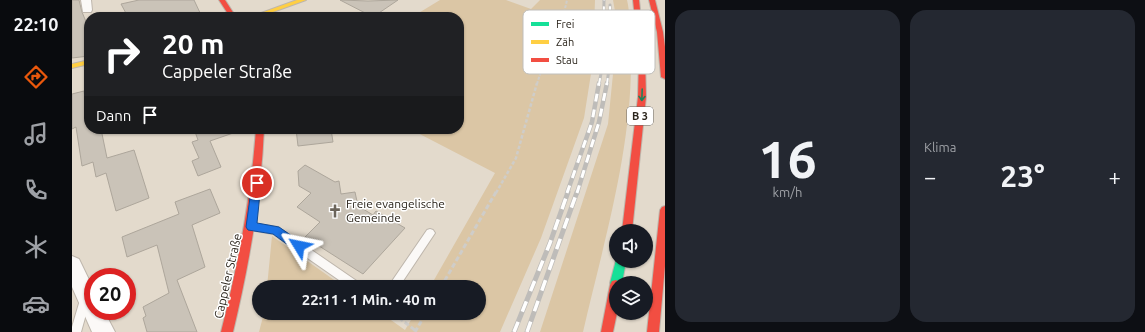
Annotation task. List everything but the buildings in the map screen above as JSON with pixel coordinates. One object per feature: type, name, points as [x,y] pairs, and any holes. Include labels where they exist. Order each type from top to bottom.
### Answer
[{"type":"main road","points":[[222,0],[230,12]]},
{"type":"main road","points":[[268,12],[303,0]]},
{"type":"main road","name":"B 3","points":[[636,0],[637,10]]},
{"type":"main road","points":[[652,0],[654,10]]},
{"type":"main road","points":[[655,12],[660,32],[665,77]]},
{"type":"main road","points":[[72,66],[84,63]]},
{"type":"main road","name":"B 3","points":[[627,224],[642,97],[642,74]]},
{"type":"main road","name":"Cappeler Straße","points":[[227,332],[242,275],[251,227],[256,194],[260,134]]},
{"type":"main road","points":[[653,332],[661,263],[665,210]]},
{"type":"main road","points":[[661,263],[665,299]]},
{"type":"main road","points":[[607,332],[609,320]]},
{"type":"street","points":[[72,265],[84,291]]},
{"type":"street","points":[[98,320],[104,332]]},
{"type":"lane","points":[[251,227],[275,230],[347,280]]},
{"type":"lane","points":[[398,280],[430,233]]},
{"type":"lane","points":[[76,332],[84,318]]},
{"type":"path","points":[[565,10],[567,0]]},
{"type":"path","points":[[445,280],[516,158],[539,74]]},
{"type":"path","points":[[402,320],[415,331],[422,320]]},
{"type":"shaded area","points":[[440,0],[506,0],[531,9],[540,0],[595,0],[595,10],[523,10],[523,74],[591,74],[584,118],[541,238],[500,332],[259,332],[262,320],[391,320],[405,330],[411,320],[486,320],[486,280],[434,280],[495,173],[420,134],[464,134],[464,12],[420,12]]},
{"type":"shaded area","points":[[613,0],[627,0],[629,10],[615,10]]},
{"type":"shaded area","points":[[613,74],[631,74],[629,110],[617,185],[583,332],[540,332],[608,124]]},
{"type":"shaded area","points":[[272,236],[334,280],[268,280]]},
{"type":"railway","points":[[604,0],[604,10]]},
{"type":"railway","points":[[610,5],[610,10]]},
{"type":"railway","points":[[599,84],[601,74]]},
{"type":"railway","points":[[607,84],[608,74]]},
{"type":"railway","points":[[567,193],[592,122],[599,83]]},
{"type":"railway","points":[[577,193],[599,122],[607,83]]},
{"type":"railway","points":[[514,332],[550,243],[568,192]]},
{"type":"railway","points":[[527,332],[577,192]]},
{"type":"traffic: fast","points":[[618,276],[619,268]]},
{"type":"traffic: slow","points":[[268,12],[303,0]]},
{"type":"traffic: slow","points":[[72,66],[84,63]]},
{"type":"traffic: jam","points":[[222,0],[230,12]]},
{"type":"traffic: jam","points":[[636,0],[637,10]]},
{"type":"traffic: jam","points":[[652,0],[654,10]]},
{"type":"traffic: jam","points":[[655,12],[660,32],[665,77]]},
{"type":"traffic: jam","points":[[628,224],[642,97],[642,74]]},
{"type":"traffic: jam","points":[[227,332],[249,231],[256,180],[260,134]]},
{"type":"traffic: jam","points":[[653,332],[665,210]]},
{"type":"traffic: jam","points":[[607,332],[609,320]]},
{"type":"place","name":"Freie evangelische Gemeinde","points":[[335,211]]},
{"type":"route","points":[[257,183],[251,227],[275,230],[299,246]]}]
